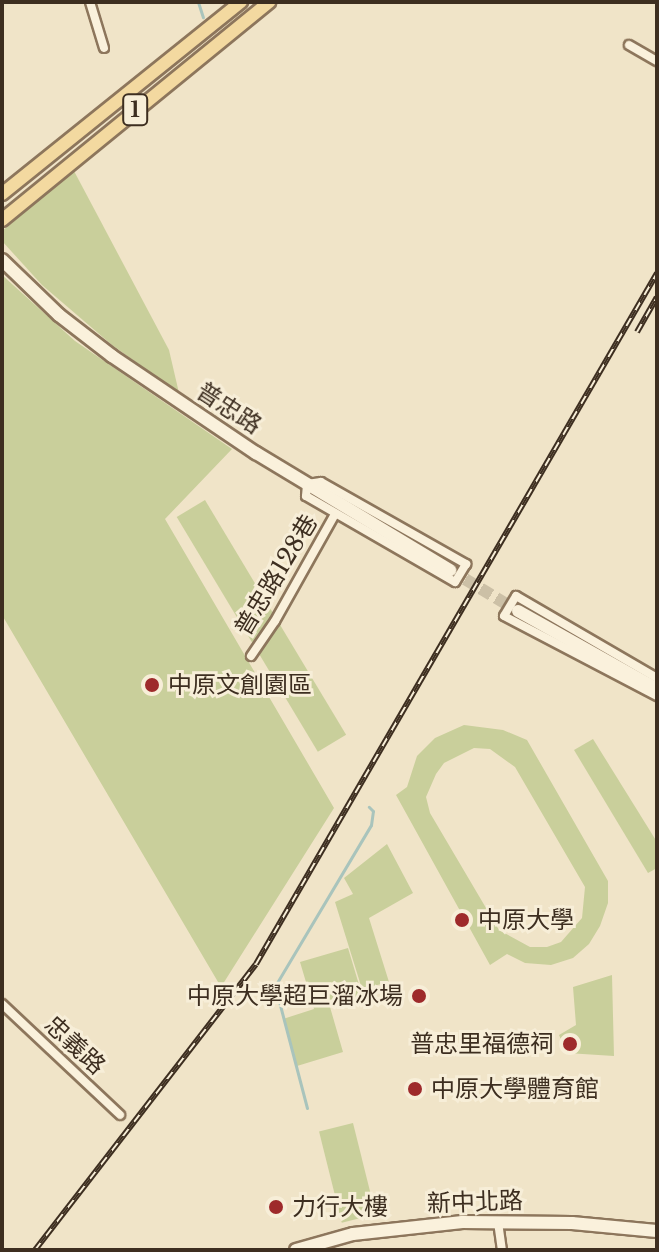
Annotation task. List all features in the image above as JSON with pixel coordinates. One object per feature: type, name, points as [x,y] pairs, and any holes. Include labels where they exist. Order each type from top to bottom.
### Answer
[{"type":"main road","name":"1","points":[[2,194],[241,2]]},
{"type":"main road","name":"1","points":[[2,220],[269,2]]},
{"type":"street","points":[[90,2],[104,48]]},
{"type":"street","points":[[629,45],[657,61]]},
{"type":"street","name":"普忠路","points":[[2,260],[59,315],[112,356],[307,484],[450,570]]},
{"type":"street","points":[[321,482],[466,564],[455,582],[335,514],[306,496],[307,484],[321,482]]},
{"type":"street","name":"普忠路128巷","points":[[251,656],[275,621],[335,514]]},
{"type":"street","points":[[657,678],[516,596],[504,616],[657,696]]},
{"type":"street","points":[[518,611],[657,689]]},
{"type":"street","name":"忠義路","points":[[2,1004],[120,1115]]},
{"type":"street","points":[[498,1222],[502,1250]]},
{"type":"street","name":"新中北路","points":[[296,1250],[335,1237],[397,1228],[498,1222],[572,1223],[657,1231]]},
{"type":"green space","points":[[74,171],[169,350],[179,393],[112,345],[42,285],[2,241],[2,231]]},
{"type":"green space","name":"中原文創園區","points":[[2,275],[75,341],[232,449],[165,519],[334,808],[221,987],[2,615]]},
{"type":"green space","points":[[205,500],[346,735],[318,752],[177,517]]},
{"type":"green space","points":[[464,725],[503,730],[527,740],[608,881],[608,903],[600,926],[589,944],[573,958],[551,965],[525,963],[507,954],[490,965],[396,795],[407,787],[417,756],[435,738]],"holes":[[[474,748],[490,749],[515,767],[585,887],[582,918],[561,942],[547,947],[530,947],[499,930],[430,813],[426,797],[444,763]]]},
{"type":"green space","points":[[593,739],[657,842],[657,868],[648,873],[574,750]]},
{"type":"green space","points":[[387,844],[413,893],[369,918],[389,982],[362,989],[335,902],[353,894],[344,878]]},
{"type":"green space","points":[[348,948],[363,998],[330,1007],[343,1052],[297,1066],[283,1019],[314,1009],[300,962]]},
{"type":"green space","points":[[612,975],[614,1056],[567,1053],[559,1035],[576,1025],[573,987]]},
{"type":"green space","points":[[353,1123],[376,1214],[342,1223],[319,1131]]},
{"type":"waterway","points":[[198,2],[203,17]]},
{"type":"waterway","points":[[307,1108],[275,986],[371,825],[373,811],[369,807]]},
{"type":"tunnel","points":[[450,570],[518,611]]},
{"type":"railway","points":[[35,1250],[256,964],[657,273]]},
{"type":"railway","points":[[637,332],[657,297]]},
{"type":"place","name":"中原文創園區","points":[[152,685]]},
{"type":"place","name":"中原大學","points":[[462,920]]},
{"type":"place","name":"中原大學超巨溜冰場","points":[[419,996]]},
{"type":"place","name":"普忠里福德祠","points":[[570,1044]]},
{"type":"place","name":"中原大學體育館","points":[[415,1089]]},
{"type":"place","name":"力行大樓","points":[[276,1207]]}]
